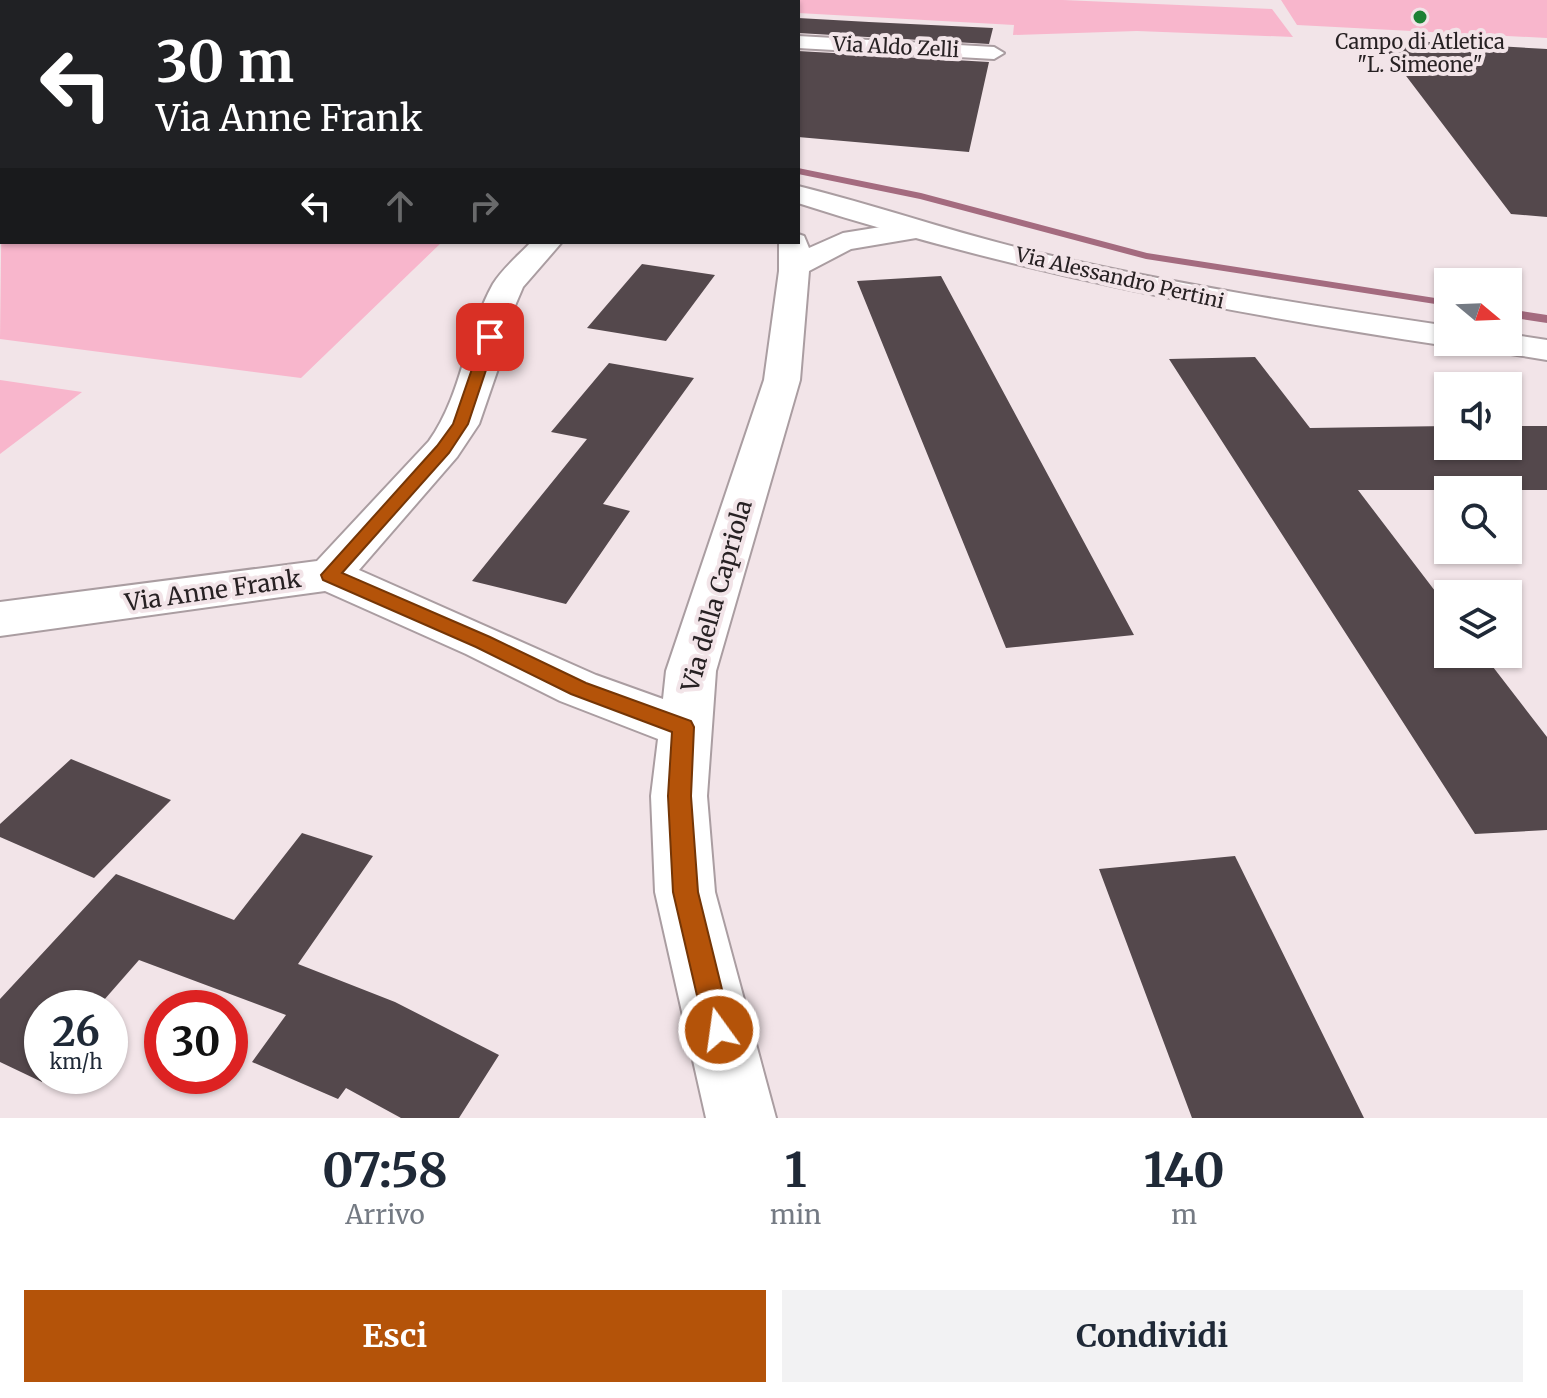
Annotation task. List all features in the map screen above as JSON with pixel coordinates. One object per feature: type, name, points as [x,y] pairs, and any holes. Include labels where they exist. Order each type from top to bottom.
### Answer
[{"type":"street","name":"Via Aldo Zelli","points":[[800,42],[994,53]]},
{"type":"street","name":"Via Alessandro Pertini","points":[[800,194],[885,206],[1232,284],[1434,314]]},
{"type":"street","name":"Via Alessandro Pertini","points":[[800,195],[912,231],[1181,294],[1434,334]]},
{"type":"street","points":[[794,254],[843,242],[912,231]]},
{"type":"street","points":[[330,575],[443,449],[460,424],[479,375],[495,315],[509,284],[545,244]]},
{"type":"street","name":"Via della Capriola","points":[[741,1118],[685,892],[679,796],[683,727],[691,671],[782,380],[794,254]]},
{"type":"street","points":[[1522,326],[1547,329]]},
{"type":"street","points":[[1522,346],[1547,350]]},
{"type":"street","name":"Via Anne Frank","points":[[0,619],[330,575],[483,642],[578,688],[683,727]]},
{"type":"shaded area","points":[[800,0],[1063,0],[1272,9],[1293,37],[1137,31],[1013,35],[1014,25],[800,13]]},
{"type":"shaded area","name":"Campo di Atletica \"L. Simeone\"","points":[[1281,0],[1547,0],[1547,38],[1297,25]]},
{"type":"shaded area","points":[[1,244],[440,244],[301,378],[0,339]]},
{"type":"shaded area","points":[[0,380],[82,392],[0,454]]},
{"type":"building","points":[[800,18],[993,28],[989,44],[800,33]]},
{"type":"building","points":[[1378,39],[1547,49],[1547,217],[1511,214]]},
{"type":"building","points":[[800,51],[989,62],[969,152],[800,137]]},
{"type":"building","points":[[642,264],[715,275],[666,341],[587,328]]},
{"type":"building","points":[[941,276],[1134,635],[1006,648],[857,281]]},
{"type":"building","points":[[1255,357],[1310,428],[1434,426],[1434,460],[1522,460],[1522,426],[1547,426],[1547,490],[1522,490],[1522,476],[1434,476],[1434,490],[1358,490],[1434,590],[1434,668],[1494,668],[1547,737],[1547,830],[1475,834],[1169,359]]},
{"type":"building","points":[[609,363],[694,378],[603,504],[630,511],[566,604],[472,581],[587,439],[551,432]]},
{"type":"building","points":[[71,759],[171,800],[94,878],[0,837],[0,824]]},
{"type":"building","points":[[302,833],[373,856],[298,964],[395,1002],[499,1055],[459,1118],[401,1118],[346,1088],[338,1099],[252,1062],[286,1015],[248,1001],[248,990],[219,990],[139,960],[113,990],[24,990],[24,1073],[0,1062],[0,999],[116,874],[234,920]]},
{"type":"building","points":[[1235,856],[1364,1118],[1192,1118],[1099,869]]},
{"type":"waterway","points":[[800,171],[921,196],[1146,256],[1434,301]]},
{"type":"waterway","points":[[1522,315],[1547,319]]},
{"type":"place","name":"Campo di Atletica \"L. Simeone\"","points":[[1420,17]]},
{"type":"route","points":[[490,337],[475,389],[460,424],[443,449],[330,575],[483,642],[578,688],[683,727],[679,796],[685,892],[719,1030]]}]
